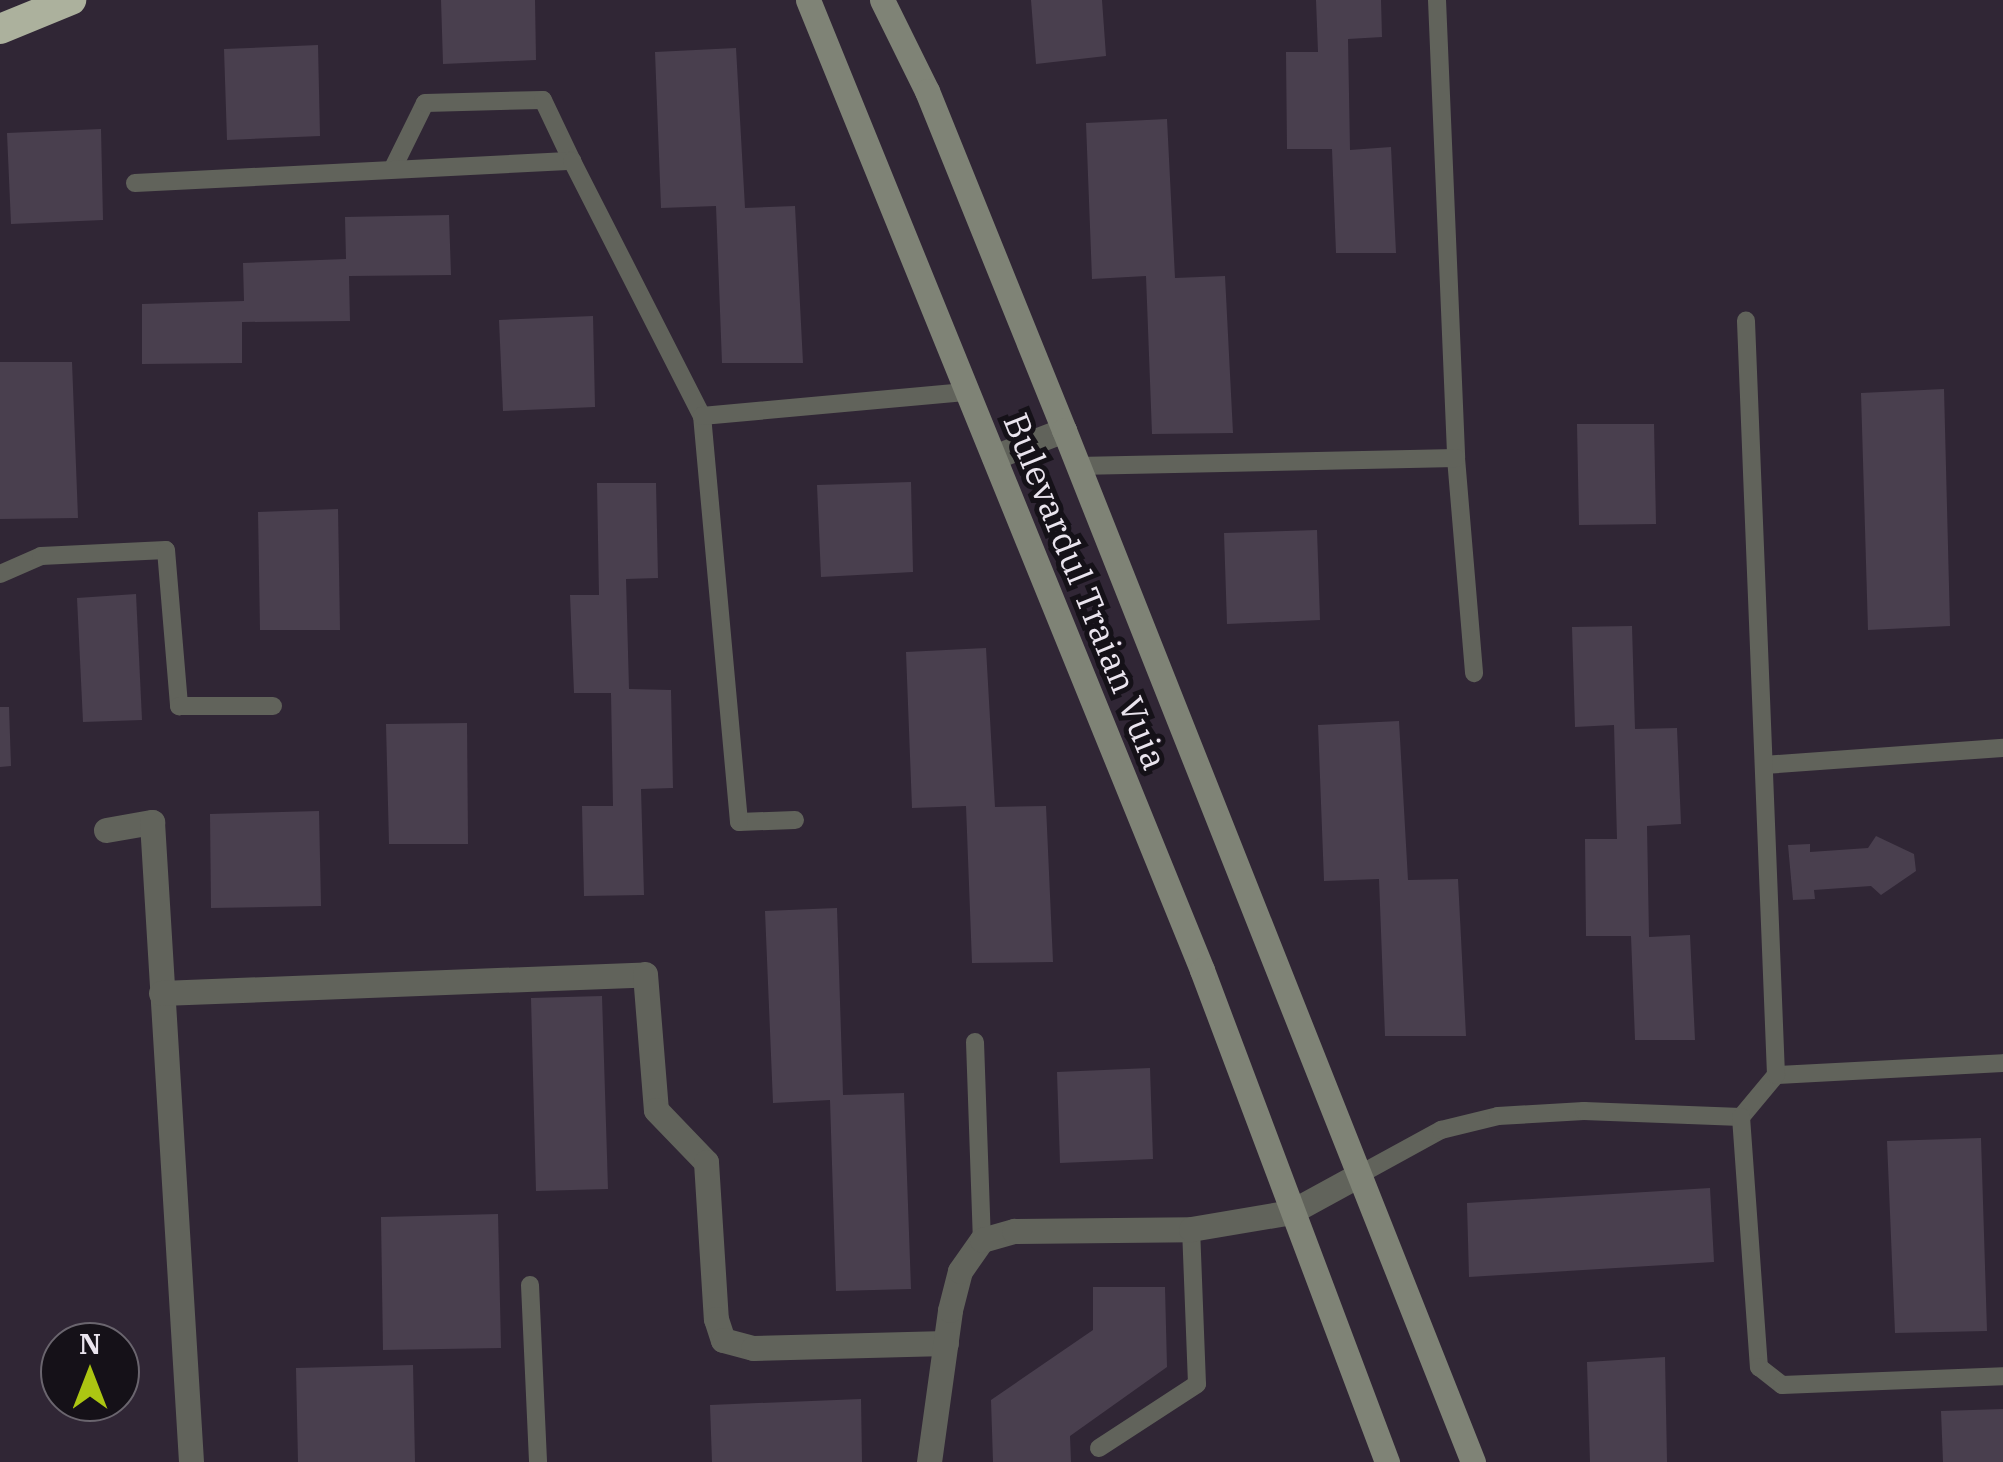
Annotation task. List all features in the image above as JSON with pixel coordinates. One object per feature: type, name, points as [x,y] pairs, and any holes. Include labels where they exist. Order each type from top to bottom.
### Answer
[{"type":"highway","points":[[0,29],[71,0]]},
{"type":"main road","name":"Bulevardul Traian Vuia","points":[[808,0],[1202,970],[1387,1462]]},
{"type":"main road","name":"Bulevardul Traian Vuia","points":[[882,0],[927,91],[1473,1462]]},
{"type":"street","points":[[994,457],[1064,430]]},
{"type":"street","points":[[106,830],[152,822],[191,1462]]},
{"type":"street","points":[[161,993],[645,974],[656,1110],[706,1162],[716,1319],[723,1340],[753,1348],[946,1343]]},
{"type":"street","points":[[929,1462],[960,1271],[982,1240],[1014,1232],[1190,1228],[1290,1212],[1357,1176]]},
{"type":"lane","points":[[1437,0],[1456,458],[1474,673]]},
{"type":"lane","points":[[394,166],[426,103],[543,100],[702,416],[739,822],[795,820]]},
{"type":"lane","points":[[135,183],[394,166],[572,161]]},
{"type":"lane","points":[[1746,321],[1776,1075],[1741,1117],[1759,1366],[1782,1385],[2003,1376]]},
{"type":"lane","points":[[702,416],[968,392]]},
{"type":"lane","points":[[1077,466],[1456,458]]},
{"type":"lane","points":[[0,574],[42,556],[166,550],[179,706],[273,706]]},
{"type":"lane","points":[[1764,765],[2003,748]]},
{"type":"lane","points":[[975,1042],[982,1240]]},
{"type":"lane","points":[[1776,1075],[2003,1063]]},
{"type":"lane","points":[[1357,1176],[1441,1130],[1498,1116],[1584,1110],[1741,1117]]},
{"type":"lane","points":[[1099,1448],[1196,1384],[1190,1228]]},
{"type":"lane","points":[[530,1285],[538,1462]]},
{"type":"building","points":[[441,0],[535,0],[536,60],[443,64]]},
{"type":"building","points":[[1031,0],[1102,0],[1106,56],[1036,64]]},
{"type":"building","points":[[1316,0],[1381,0],[1382,37],[1348,39],[1350,150],[1391,147],[1396,253],[1336,253],[1332,149],[1287,149],[1286,52],[1318,52]]},
{"type":"building","points":[[318,45],[320,136],[227,140],[224,49]]},
{"type":"building","points":[[736,48],[745,208],[795,206],[803,363],[722,363],[716,206],[661,208],[655,52]]},
{"type":"building","points":[[1167,119],[1175,278],[1225,276],[1233,433],[1152,434],[1146,276],[1092,279],[1086,123]]},
{"type":"building","points":[[101,129],[103,220],[11,224],[7,133]]},
{"type":"building","points":[[449,215],[451,275],[349,276],[350,321],[242,322],[242,363],[142,364],[142,304],[244,301],[243,263],[346,259],[345,217]]},
{"type":"building","points":[[593,316],[595,407],[503,411],[499,320]]},
{"type":"building","points":[[0,362],[72,362],[78,518],[0,519]]},
{"type":"building","points":[[1944,389],[1950,626],[1868,630],[1861,393]]},
{"type":"building","points":[[1577,424],[1654,424],[1656,524],[1579,525]]},
{"type":"building","points":[[911,482],[913,572],[821,577],[817,485]]},
{"type":"building","points":[[597,483],[656,483],[658,578],[626,579],[629,689],[671,690],[673,788],[641,789],[644,895],[584,896],[582,806],[613,806],[611,693],[574,693],[570,595],[599,595]]},
{"type":"building","points":[[338,509],[340,630],[260,630],[258,512]]},
{"type":"building","points":[[1317,530],[1320,620],[1227,624],[1224,533]]},
{"type":"building","points":[[136,594],[142,720],[83,722],[77,598]]},
{"type":"building","points":[[1632,626],[1635,729],[1677,728],[1681,824],[1647,826],[1649,937],[1690,935],[1695,1040],[1635,1040],[1631,936],[1586,936],[1585,839],[1617,839],[1614,725],[1575,727],[1572,627]]},
{"type":"building","points":[[986,648],[995,807],[1046,806],[1053,962],[972,963],[966,806],[912,808],[906,652]]},
{"type":"building","points":[[0,707],[9,707],[11,766],[0,767]]},
{"type":"building","points":[[1399,721],[1408,880],[1458,879],[1466,1036],[1385,1036],[1379,879],[1324,881],[1318,725]]},
{"type":"building","points":[[467,723],[468,844],[389,844],[386,724]]},
{"type":"building","points":[[319,811],[321,906],[211,908],[210,814]]},
{"type":"building","points":[[1876,836],[1914,854],[1916,871],[1881,895],[1871,886],[1814,890],[1815,899],[1793,900],[1788,845],[1810,844],[1810,852],[1868,848]]},
{"type":"building","points":[[837,908],[843,1095],[904,1093],[911,1289],[836,1291],[830,1100],[773,1103],[765,911]]},
{"type":"building","points":[[602,996],[608,1189],[536,1191],[531,998]]},
{"type":"building","points":[[1150,1068],[1153,1159],[1060,1163],[1057,1072]]},
{"type":"building","points":[[1981,1138],[1987,1331],[1895,1333],[1887,1141]]},
{"type":"building","points":[[1710,1188],[1714,1262],[1469,1277],[1467,1203]]},
{"type":"building","points":[[498,1214],[501,1348],[383,1350],[381,1217]]},
{"type":"building","points":[[1093,1287],[1165,1287],[1167,1367],[1070,1436],[1071,1462],[993,1462],[991,1400],[1093,1330]]},
{"type":"building","points":[[1665,1357],[1667,1462],[1590,1462],[1587,1362]]},
{"type":"building","points":[[413,1365],[415,1462],[298,1462],[296,1368]]},
{"type":"building","points":[[861,1399],[862,1462],[712,1462],[710,1405]]},
{"type":"building","points":[[2003,1409],[2003,1462],[1943,1462],[1941,1411]]}]
